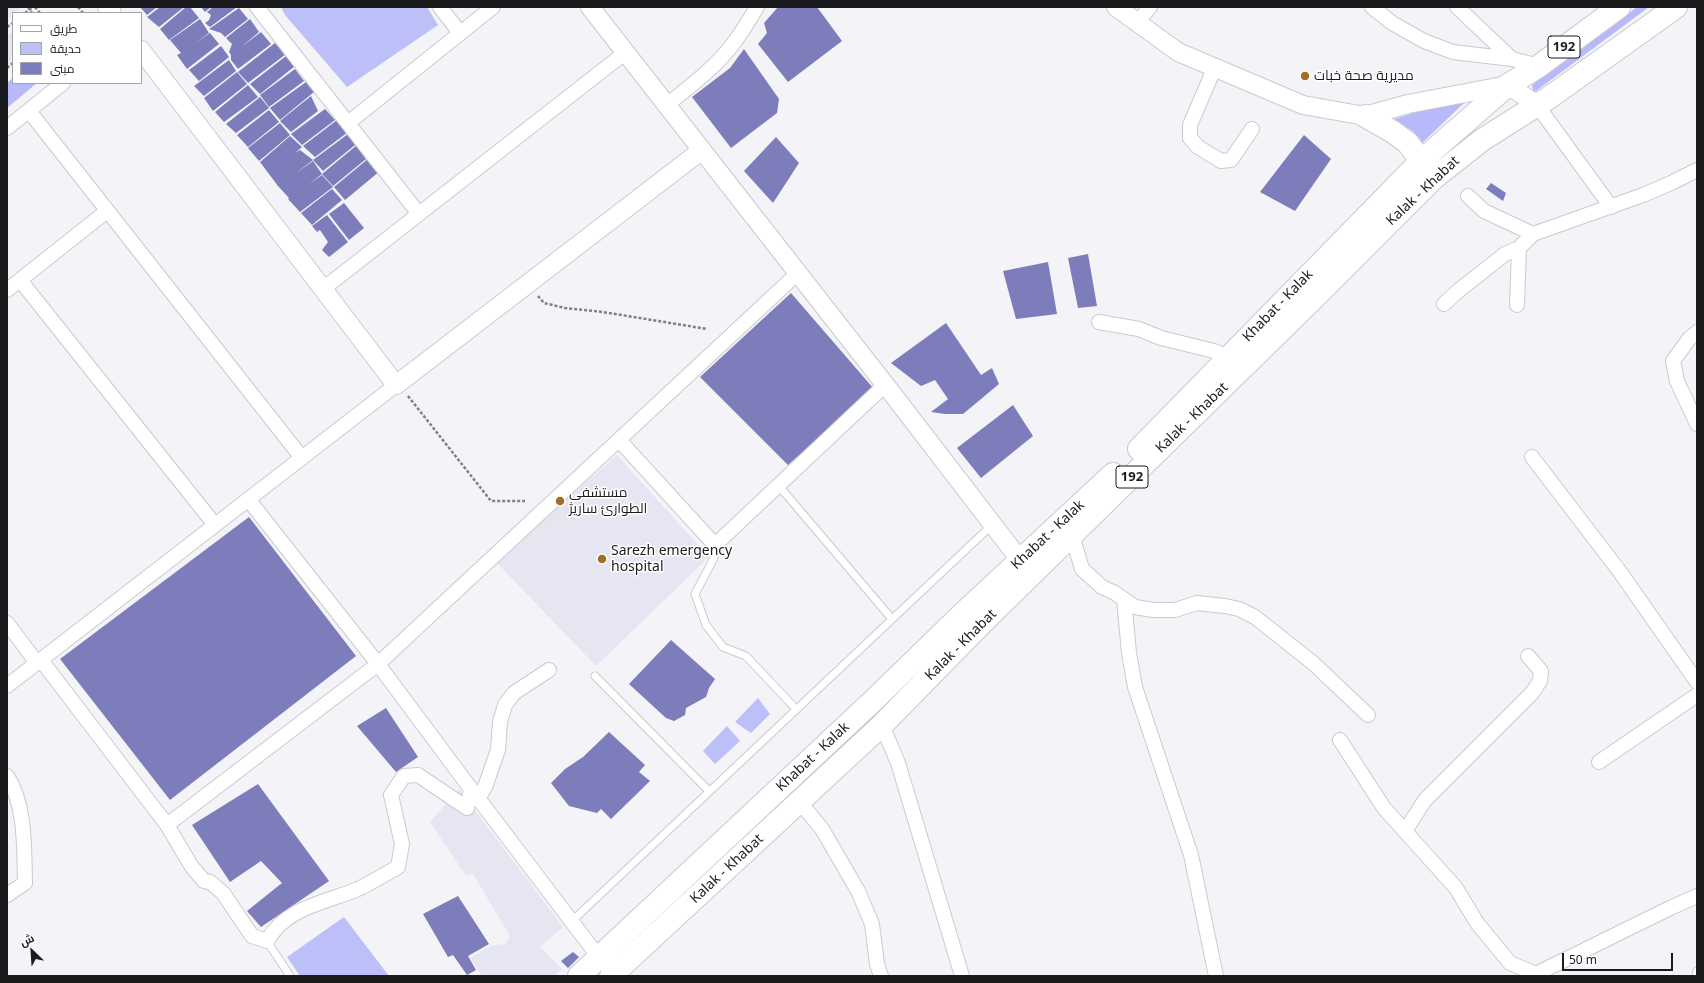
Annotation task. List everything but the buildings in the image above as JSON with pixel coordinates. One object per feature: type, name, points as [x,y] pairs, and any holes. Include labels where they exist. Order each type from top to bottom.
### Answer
[{"type":"main road","name":"192","points":[[1508,85],[1539,66],[1619,7]]},
{"type":"main road","name":"Kalak - Khabat","points":[[612,975],[882,724],[985,620],[1309,304],[1434,178],[1482,140],[1537,105],[1676,7]]},
{"type":"main road","name":"Khabat - Kalak","points":[[579,976],[877,698],[958,618],[1126,463],[1421,161],[1508,85]]},
{"type":"main road","points":[[1365,116],[1393,132],[1408,143],[1421,161]]},
{"type":"street","points":[[257,7],[419,214]]},
{"type":"street","points":[[440,7],[460,33]]},
{"type":"street","points":[[348,123],[492,7]]},
{"type":"street","points":[[590,7],[1020,560]]},
{"type":"street","points":[[667,105],[693,84],[724,55],[739,36],[757,7]]},
{"type":"street","points":[[1116,7],[1178,52],[1303,105],[1365,116],[1408,104],[1508,85],[1537,105],[1611,207]]},
{"type":"street","points":[[1137,22],[1150,7]]},
{"type":"street","points":[[1372,7],[1392,23],[1424,41],[1453,52],[1512,59],[1539,66]]},
{"type":"street","points":[[1457,7],[1512,59]]},
{"type":"street","points":[[142,51],[396,385]]},
{"type":"street","points":[[323,289],[626,52]]},
{"type":"street","points":[[1215,67],[1190,125],[1190,138],[1198,147],[1222,161],[1231,160],[1252,129]]},
{"type":"street","points":[[7,128],[62,84]]},
{"type":"street","points":[[29,111],[302,458]]},
{"type":"street","points":[[7,686],[702,150]]},
{"type":"street","points":[[1444,304],[1505,254],[1519,248],[1533,234],[1611,207],[1671,183],[1697,170]]},
{"type":"street","points":[[1468,196],[1484,210],[1533,234]]},
{"type":"street","points":[[7,290],[107,210]]},
{"type":"street","points":[[1517,305],[1519,248]]},
{"type":"street","points":[[167,825],[378,664],[798,273]]},
{"type":"street","points":[[20,280],[215,525]]},
{"type":"street","points":[[1099,322],[1139,329],[1161,338],[1214,351],[1228,357]]},
{"type":"street","points":[[1697,332],[1689,339],[1673,361],[1677,380],[1697,424]]},
{"type":"street","points":[[620,440],[715,545],[885,385]]},
{"type":"street","points":[[1532,457],[1620,572],[1697,682]]},
{"type":"street","points":[[248,499],[378,664],[474,794],[612,975]]},
{"type":"street","points":[[1072,536],[1082,569],[1102,587],[1115,593],[1135,607],[1153,610],[1176,610],[1197,603],[1239,609],[1256,617],[1313,663],[1368,715]]},
{"type":"street","points":[[1124,599],[1129,653],[1135,687],[1191,856],[1216,976]]},
{"type":"street","points":[[7,624],[39,661],[167,825],[192,867],[204,881],[210,882],[223,892],[252,936],[267,941],[273,931],[304,908],[358,889],[398,867],[402,844],[391,795],[404,776],[418,775],[467,808],[474,794],[485,787],[498,750],[500,722],[505,705],[514,693],[549,670]]},
{"type":"street","points":[[1405,831],[1425,800],[1532,693],[1540,681],[1541,671],[1528,656]]},
{"type":"street","points":[[1599,762],[1697,695]]},
{"type":"street","points":[[882,724],[898,762],[962,976]]},
{"type":"street","points":[[1340,740],[1384,808],[1456,888],[1477,923],[1510,963],[1536,974],[1697,896]]},
{"type":"street","points":[[7,776],[14,787],[24,836],[25,883],[7,895]]},
{"type":"street","points":[[799,801],[822,829],[858,892],[872,924],[881,976]]},
{"type":"lane","points":[[779,486],[892,619]]},
{"type":"lane","points":[[571,922],[992,525]]},
{"type":"lane","points":[[715,545],[714,558],[695,594],[706,625],[724,646],[746,656],[796,710]]},
{"type":"lane","points":[[595,676],[709,791]]},
{"type":"lane","points":[[267,941],[290,976]]},
{"type":"lane","points":[[1696,976],[1697,971]]},
{"type":"path","points":[[29,8],[34,7]]},
{"type":"path","points":[[528,283],[544,304],[706,329]]},
{"type":"path","points":[[396,385],[410,399],[491,501],[525,501]]},
{"type":"shaded area","points":[[7,7],[22,7],[16,12],[12,12],[12,15],[7,19]]},
{"type":"shaded area","points":[[1637,7],[1649,7],[1536,91],[1533,91],[1532,85]]},
{"type":"shaded area","points":[[12,32],[12,61],[7,65],[7,36]]},
{"type":"shaded area","points":[[12,79],[12,84],[36,84],[7,108],[7,83]]},
{"type":"shaded area","points":[[1463,98],[1464,103],[1421,144],[1414,132],[1394,119]]},
{"type":"shaded area","name":"Sarezh emergency hospital","points":[[617,455],[709,557],[596,666],[495,561]]},
{"type":"shaded area","points":[[459,789],[563,927],[540,947],[562,969],[554,976],[482,976],[470,958],[491,946],[505,944],[510,936],[473,874],[466,876],[430,822]]},
{"type":"green space","points":[[281,7],[427,7],[438,25],[347,87],[285,15]]},
{"type":"green space","points":[[758,698],[770,714],[751,733],[735,722]]},
{"type":"green space","points":[[727,726],[740,741],[715,764],[703,751]]},
{"type":"green space","points":[[344,917],[389,976],[300,976],[287,957]]},
{"type":"place","name":"مديرية صحة خبات","points":[[1305,76]]},
{"type":"place","name":"مستشفى الطوارئ ساريژ","points":[[560,501]]},
{"type":"place","name":"Sarezh emergency hospital","points":[[602,559]]}]
